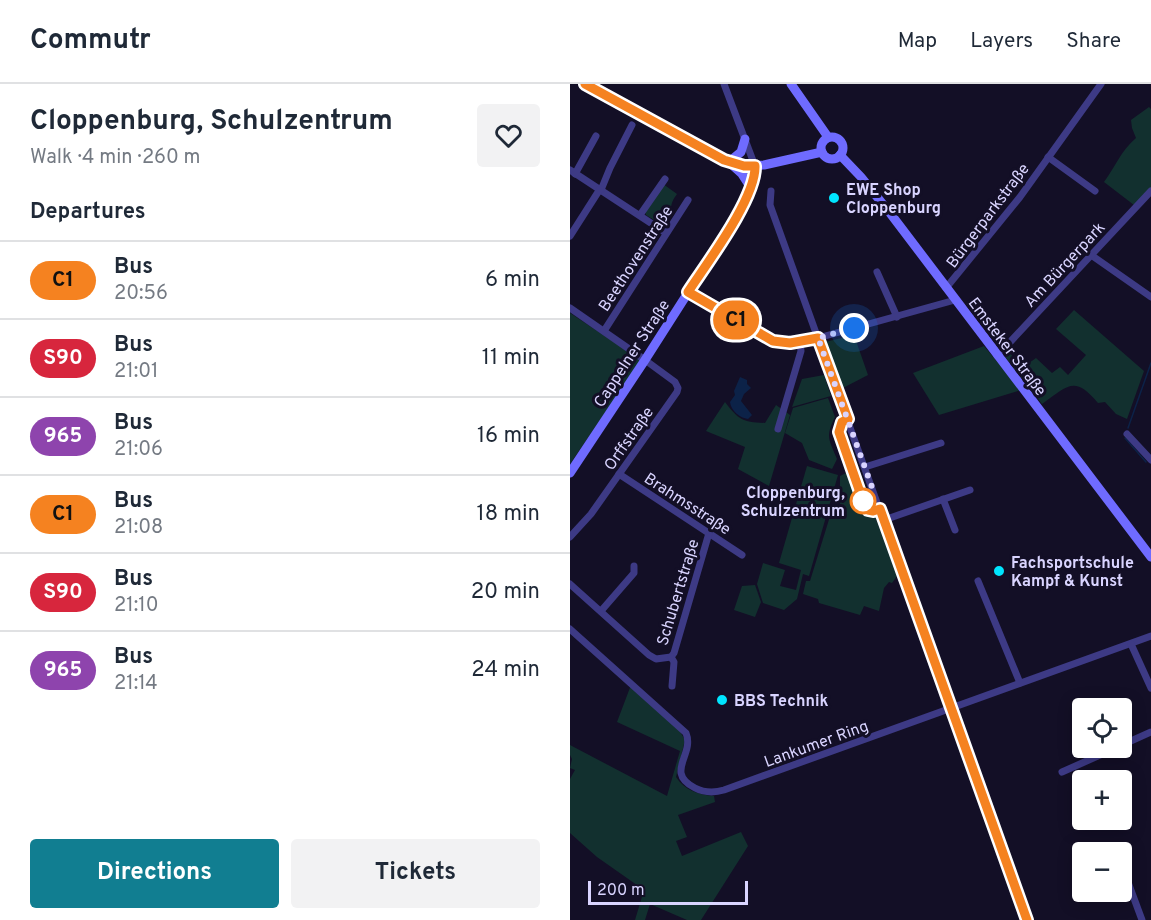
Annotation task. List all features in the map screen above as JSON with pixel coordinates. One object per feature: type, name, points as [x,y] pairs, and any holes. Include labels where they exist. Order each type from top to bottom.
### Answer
[{"type":"street","points":[[585,84],[727,161],[744,166],[755,166],[822,152]]},
{"type":"street","points":[[724,84],[755,166]]},
{"type":"street","name":"Emsteker Straße","points":[[791,84],[828,137],[835,137],[842,143],[843,150],[840,155],[890,213],[1151,557]]},
{"type":"street","name":"Bürgerparkstraße","points":[[946,288],[950,286],[1012,206],[1101,84]]},
{"type":"street","points":[[570,236],[601,189],[632,125]]},
{"type":"street","points":[[596,136],[573,172],[666,233]]},
{"type":"street","points":[[822,152],[823,142],[828,137]]},
{"type":"street","points":[[727,161],[742,151],[745,140]]},
{"type":"street","points":[[822,152],[829,158],[840,155]]},
{"type":"street","name":"Bürgerparkstraße","points":[[1048,157],[1095,191]]},
{"type":"street","points":[[727,161],[742,174],[751,188]]},
{"type":"street","name":"Cappelner Straße","points":[[570,473],[744,205],[751,188],[755,166]]},
{"type":"street","points":[[640,215],[664,179]]},
{"type":"street","points":[[771,191],[770,205],[1027,920]]},
{"type":"street","name":"Am Bürgerpark","points":[[997,356],[1151,191]]},
{"type":"street","name":"Beethovenstraße","points":[[604,331],[688,200]]},
{"type":"street","points":[[1091,255],[1151,297]]},
{"type":"street","points":[[877,272],[897,317]]},
{"type":"street","points":[[688,292],[765,337],[780,343],[818,338],[955,300]]},
{"type":"street","points":[[570,308],[645,360]]},
{"type":"street","points":[[778,429],[801,351],[800,342]]},
{"type":"street","name":"Orffstraße","points":[[570,537],[591,514],[677,392],[675,382],[645,360]]},
{"type":"street","points":[[1127,434],[1151,460]]},
{"type":"street","points":[[865,467],[941,443]]},
{"type":"street","name":"Brahmsstraße","points":[[619,474],[742,555]]},
{"type":"street","points":[[884,520],[970,490]]},
{"type":"street","points":[[943,499],[955,530]]},
{"type":"street","name":"Schubertstraße","points":[[570,584],[650,655],[664,660],[674,653],[709,533]]},
{"type":"street","points":[[601,611],[634,573],[634,566]]},
{"type":"street","points":[[978,580],[1020,683]]},
{"type":"street","name":"Lankumer Ring","points":[[570,629],[686,733],[688,743],[681,778],[686,783],[706,792],[724,790],[1151,636]]},
{"type":"street","points":[[1131,644],[1151,688]]},
{"type":"street","name":"Schubertstraße","points":[[671,657],[674,662],[672,686]]},
{"type":"street","points":[[1132,741],[1151,732]]},
{"type":"street","points":[[1062,772],[1093,758]]},
{"type":"street","points":[[1132,893],[1142,920]]},
{"type":"green space","points":[[1149,107],[1151,109],[1151,188],[1134,205],[1104,182],[1122,154],[1136,138],[1131,120]]},
{"type":"green space","points":[[663,184],[677,194],[672,204],[669,221],[659,223],[646,215],[645,210]]},
{"type":"green space","points":[[1074,310],[1144,371],[1127,419],[1116,414],[1105,402],[1098,403],[1090,394],[1077,386],[1065,388],[1042,404],[1003,354],[1007,349],[1022,368],[1036,358],[1052,373],[1060,367],[1068,375],[1086,355],[1056,329]]},
{"type":"green space","points":[[570,313],[641,360],[570,464]]},
{"type":"green space","points":[[854,335],[868,375],[841,389],[825,342]]},
{"type":"green space","points":[[984,346],[1021,390],[939,415],[913,373]]},
{"type":"green space","points":[[824,375],[831,396],[792,407],[802,379]]},
{"type":"green space","points":[[828,398],[835,417],[829,434],[837,459],[832,469],[809,460],[802,443],[785,433],[793,408]]},
{"type":"green space","points":[[725,402],[734,413],[751,422],[765,423],[776,405],[790,415],[769,486],[738,469],[745,447],[706,431]]},
{"type":"green space","points":[[807,466],[838,475],[809,576],[803,574],[797,599],[784,610],[763,603],[757,584],[763,563],[785,570],[780,586],[796,590],[801,570],[779,563]]},
{"type":"green space","points":[[848,472],[857,507],[863,514],[875,516],[897,576],[884,588],[879,611],[864,606],[860,615],[819,603],[818,599],[803,594],[806,581],[810,581],[831,513],[840,507],[840,476]]},
{"type":"green space","points":[[755,585],[761,602],[755,617],[734,610],[742,586]]},
{"type":"green space","points":[[631,685],[679,730],[685,740],[676,777],[679,782],[692,791],[714,796],[715,802],[678,815],[687,837],[676,841],[682,856],[741,832],[748,846],[701,920],[687,920],[650,904],[645,920],[635,920],[644,890],[597,857],[570,833],[570,779],[575,770],[570,768],[572,759],[570,745],[667,796],[680,751],[617,722]]},
{"type":"water","points":[[740,377],[747,380],[751,388],[744,394],[741,401],[752,415],[748,419],[736,414],[730,402],[735,395],[734,391]]},
{"type":"waterway","points":[[1128,428],[1151,363]]},
{"type":"waterway","points":[[1125,438],[1146,462]]},
{"type":"bus line","name":"C1","points":[[585,84],[724,160],[744,166],[755,166],[754,180],[744,205],[688,292],[773,341],[790,343],[818,338],[848,419],[842,422],[839,432],[863,501],[868,510],[880,509],[1027,920]]},
{"type":"place","name":"EWE Shop Cloppenburg","points":[[834,198]]},
{"type":"place","name":"Cloppenburg, Schulzentrum","points":[[863,501]]},
{"type":"place","name":"Fachsportschule Kampf & Kunst","points":[[999,571]]},
{"type":"place","name":"BBS Technik","points":[[722,700]]},
{"type":"route","points":[[854,328],[818,338],[872,487],[863,501]]}]
